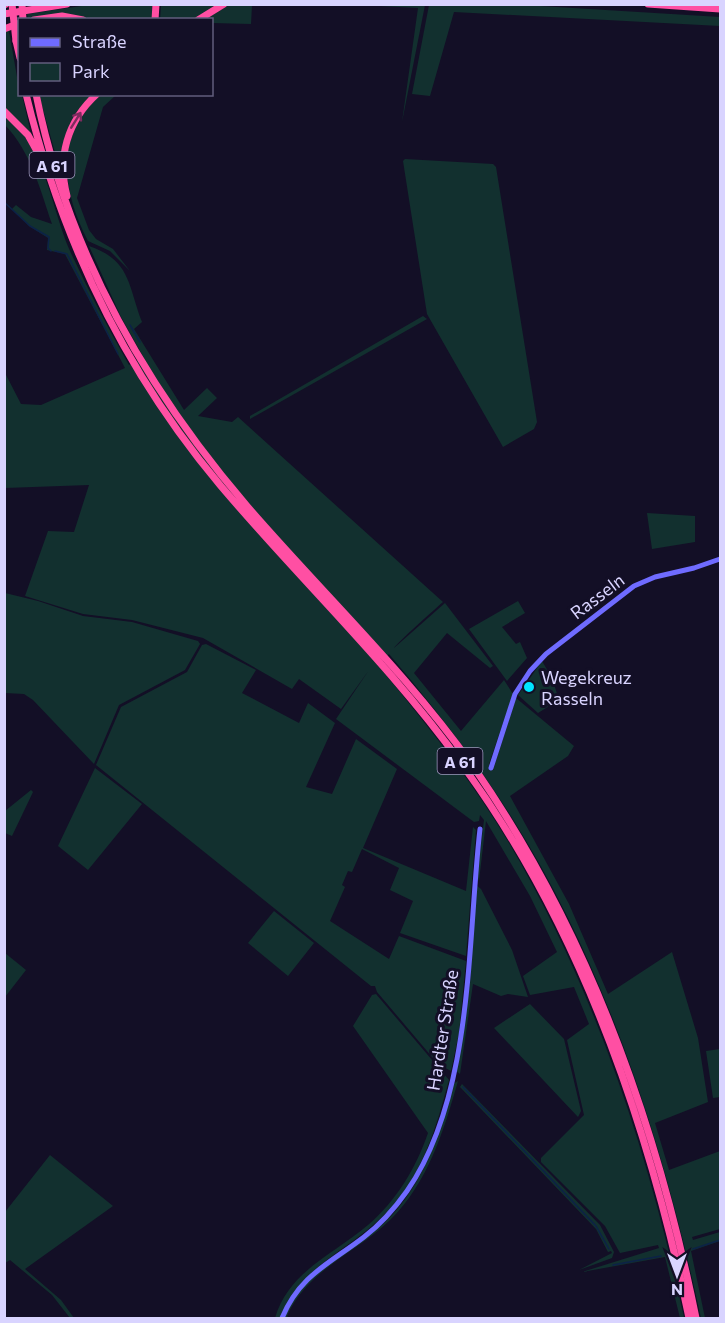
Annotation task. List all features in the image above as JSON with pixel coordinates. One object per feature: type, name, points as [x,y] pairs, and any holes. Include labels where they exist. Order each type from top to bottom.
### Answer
[{"type":"highway","points":[[5,5],[13,4],[18,50]]},
{"type":"highway","points":[[4,14],[67,4]]},
{"type":"highway","points":[[201,18],[224,4]]},
{"type":"highway","points":[[648,4],[720,9]]},
{"type":"highway","points":[[4,19],[30,10]]},
{"type":"highway","points":[[48,18],[62,16],[72,18]]},
{"type":"highway","name":"A 61","points":[[26,96],[43,162],[91,282],[122,343],[166,414],[219,484],[427,717],[468,771],[519,851],[575,962],[617,1066],[651,1167],[689,1318]]},
{"type":"highway","name":"A 61","points":[[36,96],[52,166],[77,234],[126,337],[177,418],[248,508],[393,667],[439,722],[498,804],[532,861],[586,970],[635,1094],[673,1218],[696,1318]]},
{"type":"highway","points":[[77,234],[63,179],[63,154],[66,140],[76,117],[95,96]]},
{"type":"highway","points":[[4,111],[28,135],[43,162]]},
{"type":"main road","name":"Rasseln","points":[[491,768],[516,694],[530,671],[546,654],[634,586],[655,577],[720,559]]},
{"type":"main road","name":"Hardter Straße","points":[[282,1318],[287,1306],[306,1279],[364,1237],[389,1214],[423,1165],[438,1129],[460,1041],[480,829]]},
{"type":"green space","points":[[95,4],[153,5],[152,18],[82,18],[60,14],[28,18],[27,14]]},
{"type":"green space","points":[[161,5],[221,5],[198,18],[160,18]]},
{"type":"green space","points":[[229,5],[252,5],[251,24],[213,23],[213,18],[207,18]]},
{"type":"green space","points":[[361,5],[425,5],[402,122],[418,8]]},
{"type":"green space","points":[[429,5],[524,5],[720,17],[720,26],[454,12],[430,96],[412,94]]},
{"type":"green space","points":[[9,31],[18,83],[18,96],[22,96],[32,138],[5,109],[5,32]]},
{"type":"green space","points":[[39,96],[91,96],[69,131],[61,174]]},
{"type":"green space","points":[[100,96],[115,96],[103,107],[77,198],[89,230],[96,239],[113,249],[130,271],[110,251],[88,241],[72,203],[67,164],[69,145],[75,127],[86,110]]},
{"type":"green space","points":[[5,116],[18,128],[38,160],[70,251],[129,365],[144,358],[121,317],[89,246],[103,252],[121,267],[142,322],[134,329],[184,410],[207,388],[217,398],[198,416],[232,422],[238,417],[443,602],[394,648],[445,603],[493,666],[490,668],[447,633],[414,673],[461,731],[504,680],[513,694],[489,764],[493,770],[516,698],[574,746],[568,756],[510,796],[569,904],[608,994],[672,952],[698,1038],[708,1102],[655,1123],[669,1170],[720,1151],[720,1229],[692,1237],[693,1240],[720,1232],[720,1241],[691,1251],[705,1318],[701,1318],[669,1189],[629,1061],[578,938],[548,878],[500,799],[455,735],[389,654],[377,664],[479,796],[509,843],[568,956],[616,1074],[636,1134],[670,1256],[684,1318],[680,1318],[665,1257],[582,1272],[659,1248],[658,1245],[620,1253],[605,1226],[541,1162],[541,1158],[584,1115],[567,1040],[589,1024],[574,987],[530,995],[523,976],[557,952],[530,896],[486,821],[479,881],[477,876],[484,820],[480,815],[479,821],[474,822],[336,719],[369,670],[341,709],[299,679],[292,689],[203,638],[132,620],[83,614],[25,596],[48,531],[74,532],[89,485],[5,488],[4,371],[21,404],[41,405],[125,368],[65,254],[47,250],[48,238],[29,226],[12,209],[16,205],[31,217],[52,224],[34,172],[22,147],[5,125]]},
{"type":"green space","points":[[405,159],[493,164],[496,167],[537,422],[534,429],[503,447],[427,314],[403,161]]},
{"type":"green space","points":[[423,316],[427,319],[250,419],[250,416]]},
{"type":"green space","points":[[647,513],[695,516],[695,542],[652,549]]},
{"type":"green space","points":[[5,593],[83,616],[132,622],[198,641],[200,644],[185,670],[119,705],[94,764],[33,700],[24,694],[5,693]]},
{"type":"green space","points":[[518,601],[525,613],[502,627],[516,644],[520,642],[527,658],[507,681],[469,629]]},
{"type":"green space","points":[[206,644],[256,670],[242,693],[299,723],[308,703],[335,723],[306,787],[332,794],[356,739],[397,769],[363,848],[466,891],[473,827],[476,830],[466,956],[400,933],[413,901],[390,890],[399,868],[362,849],[352,872],[348,871],[342,885],[345,887],[330,921],[389,959],[399,936],[466,961],[459,1033],[451,1071],[438,1064],[377,992],[375,986],[371,986],[96,765],[121,707],[187,672],[202,645]]},
{"type":"green space","points":[[542,661],[552,678],[559,700],[538,713],[518,695]]},
{"type":"green space","points":[[95,768],[142,804],[88,870],[58,846]]},
{"type":"green space","points":[[31,790],[33,792],[12,836],[5,833],[5,811]]},
{"type":"green space","points":[[476,885],[481,889],[512,950],[528,997],[508,994],[501,996],[473,984],[460,1074],[456,1071],[470,983]]},
{"type":"green space","points":[[274,911],[314,943],[288,976],[248,943]]},
{"type":"green space","points":[[5,953],[26,970],[5,997]]},
{"type":"green space","points":[[376,994],[449,1080],[439,1116],[426,1152],[409,1185],[398,1200],[370,1228],[313,1271],[290,1299],[280,1318],[275,1318],[282,1302],[301,1276],[355,1236],[388,1205],[418,1159],[428,1133],[353,1026],[372,995]]},
{"type":"green space","points":[[530,1004],[564,1039],[581,1111],[578,1117],[494,1028]]},
{"type":"green space","points":[[720,1049],[720,1097],[713,1098],[706,1051]]},
{"type":"green space","points":[[458,1081],[433,1155],[415,1190],[377,1232],[319,1274],[296,1300],[287,1316],[289,1318],[284,1318],[297,1293],[308,1280],[329,1262],[375,1231],[399,1207],[410,1192],[428,1158],[436,1140],[453,1084]]},
{"type":"green space","points":[[462,1084],[600,1225],[614,1252],[612,1258],[579,1270],[612,1253],[611,1251],[608,1252],[596,1229],[460,1087]]},
{"type":"green space","points":[[50,1155],[113,1206],[25,1269],[61,1300],[74,1318],[70,1318],[52,1295],[10,1260],[5,1263],[5,1212]]},
{"type":"waterway","points":[[4,202],[30,226],[49,237],[48,248],[51,251]]},
{"type":"waterway","points":[[55,251],[67,254],[118,354]]},
{"type":"waterway","points":[[130,325],[140,342]]},
{"type":"waterway","points":[[463,1087],[596,1226],[609,1249]]},
{"type":"waterway","points":[[693,1249],[720,1240]]},
{"type":"waterway","points":[[613,1265],[661,1256]]},
{"type":"place","name":"Wegekreuz Rasseln","points":[[529,687]]}]
